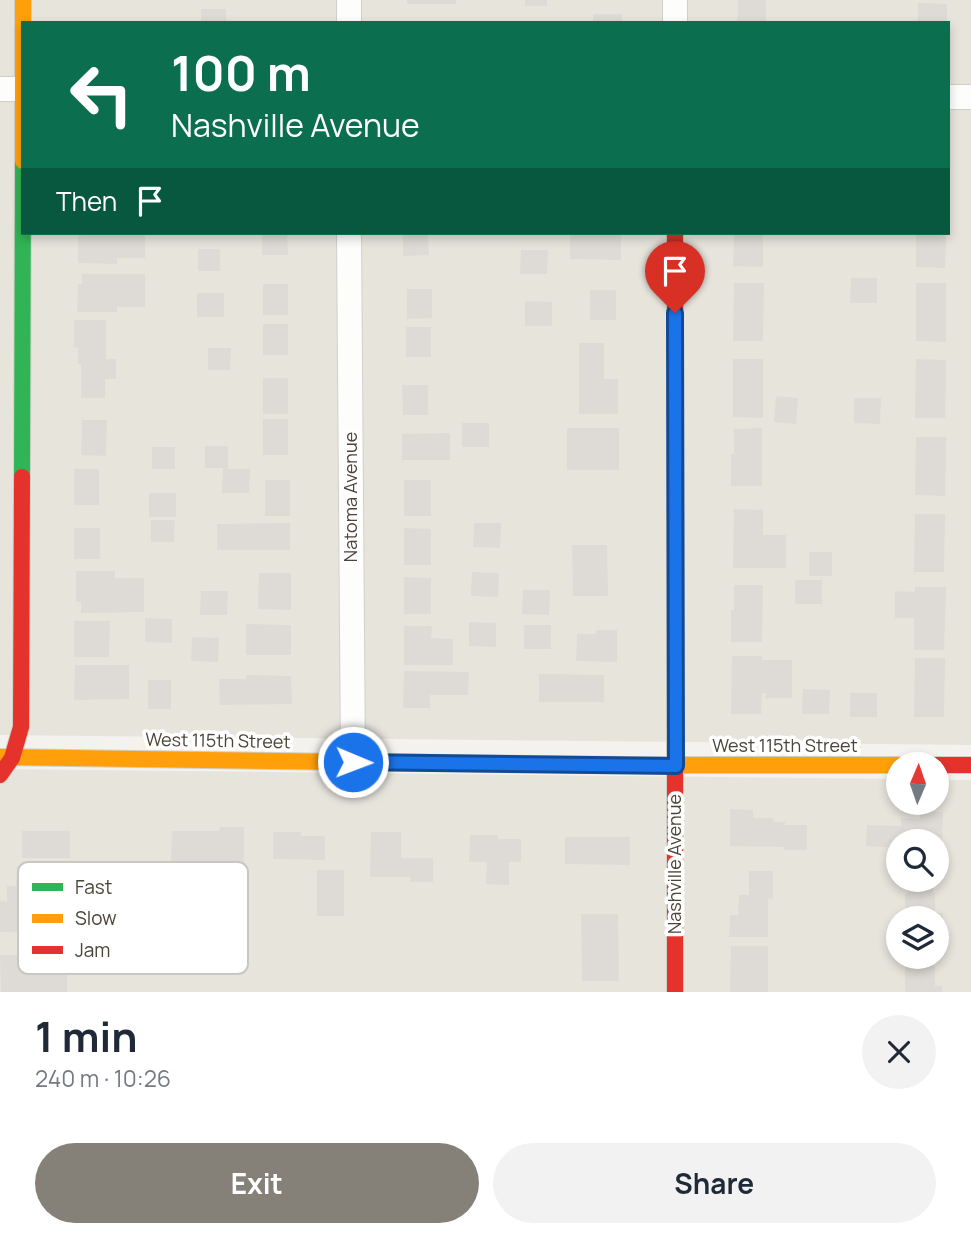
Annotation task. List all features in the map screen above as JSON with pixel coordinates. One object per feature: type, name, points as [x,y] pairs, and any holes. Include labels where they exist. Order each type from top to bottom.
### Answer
[{"type":"street","points":[[23,0],[23,21]]},
{"type":"street","points":[[349,0],[349,21]]},
{"type":"street","points":[[675,0],[675,21]]},
{"type":"street","points":[[0,89],[21,89]]},
{"type":"street","points":[[950,97],[971,97]]},
{"type":"street","points":[[0,775],[21,727],[22,235]]},
{"type":"street","name":"Natoma Avenue","points":[[349,235],[353,762]]},
{"type":"street","name":"Nashville Avenue","points":[[675,235],[675,992]]},
{"type":"street","name":"West 115th Street","points":[[6,757],[676,766],[886,765]]},
{"type":"street","points":[[949,765],[971,765]]},
{"type":"shaded area","points":[[0,0],[971,0],[971,745],[0,735]]},
{"type":"shaded area","points":[[0,769],[886,779],[886,816],[948,816],[949,780],[971,780],[971,992],[0,992]]},
{"type":"building","points":[[407,0],[456,0],[456,4],[407,4]]},
{"type":"building","points":[[525,0],[547,0],[547,6],[525,6]]},
{"type":"building","points":[[738,0],[766,0],[766,21],[737,21]]},
{"type":"building","points":[[918,3],[947,4],[947,21],[918,21]]},
{"type":"building","points":[[201,9],[226,9],[226,21],[201,21]]},
{"type":"building","points":[[593,14],[622,14],[622,21],[593,21]]},
{"type":"building","points":[[145,235],[145,258],[117,258],[117,264],[78,263],[78,236]]},
{"type":"building","points":[[262,235],[287,235],[288,255],[262,255]]},
{"type":"building","points":[[403,235],[428,235],[429,255],[403,256]]},
{"type":"building","points":[[570,235],[621,235],[621,260],[570,259]]},
{"type":"building","points":[[734,235],[763,235],[763,267],[733,266]]},
{"type":"building","points":[[916,235],[946,235],[945,268],[916,267]]},
{"type":"building","points":[[198,249],[220,249],[220,271],[198,271]]},
{"type":"building","points":[[521,250],[548,250],[547,274],[520,274]]},
{"type":"building","points":[[82,274],[145,274],[145,307],[117,307],[117,312],[77,312],[78,284],[82,284]]},
{"type":"building","points":[[851,278],[877,278],[877,303],[850,303]]},
{"type":"building","points":[[734,283],[764,283],[763,341],[733,341]]},
{"type":"building","points":[[916,283],[946,283],[946,342],[916,341]]},
{"type":"building","points":[[263,284],[288,284],[288,315],[263,315]]},
{"type":"building","points":[[407,289],[432,289],[432,318],[407,319]]},
{"type":"building","points":[[590,290],[616,290],[616,320],[590,320]]},
{"type":"building","points":[[197,293],[224,293],[224,317],[197,317]]},
{"type":"building","points":[[525,301],[552,302],[552,326],[525,326]]},
{"type":"building","points":[[74,320],[106,320],[106,359],[116,359],[116,379],[105,379],[105,398],[81,398],[81,364],[78,364],[78,347],[74,348]]},
{"type":"building","points":[[263,324],[288,324],[288,355],[263,355]]},
{"type":"building","points":[[406,327],[431,327],[431,357],[406,357]]},
{"type":"building","points":[[579,343],[604,343],[604,379],[618,379],[618,414],[579,414]]},
{"type":"building","points":[[208,348],[231,348],[230,370],[208,370]]},
{"type":"building","points":[[733,359],[763,359],[763,418],[733,417]]},
{"type":"building","points":[[916,359],[946,360],[945,418],[915,418]]},
{"type":"building","points":[[263,378],[288,378],[288,414],[263,414]]},
{"type":"building","points":[[402,385],[428,385],[428,415],[403,415]]},
{"type":"building","points":[[776,396],[798,398],[796,424],[774,422]]},
{"type":"building","points":[[854,398],[881,398],[880,424],[854,423]]},
{"type":"building","points":[[263,419],[288,419],[288,455],[263,455]]},
{"type":"building","points":[[82,420],[107,420],[106,456],[81,455]]},
{"type":"building","points":[[462,423],[489,423],[489,447],[462,447]]},
{"type":"building","points":[[567,428],[619,428],[619,470],[567,470]]},
{"type":"building","points":[[762,428],[762,486],[731,486],[734,429]]},
{"type":"building","points":[[450,433],[450,460],[402,460],[402,434]]},
{"type":"building","points":[[916,437],[946,437],[945,496],[915,495]]},
{"type":"building","points":[[205,446],[228,446],[228,469],[250,469],[249,493],[222,493],[223,468],[205,468]]},
{"type":"building","points":[[152,447],[175,447],[175,469],[152,469]]},
{"type":"building","points":[[74,469],[99,469],[99,505],[74,505]]},
{"type":"building","points":[[265,480],[290,480],[290,516],[265,516]]},
{"type":"building","points":[[404,480],[431,480],[431,516],[404,516]]},
{"type":"building","points":[[149,493],[176,493],[176,517],[149,517]]},
{"type":"building","points":[[734,509],[763,510],[763,535],[786,535],[786,568],[733,568]]},
{"type":"building","points":[[915,514],[945,514],[944,572],[914,572]]},
{"type":"building","points":[[151,520],[175,520],[174,542],[151,542]]},
{"type":"building","points":[[290,523],[290,550],[217,550],[217,524]]},
{"type":"building","points":[[474,523],[501,523],[500,548],[473,547]]},
{"type":"building","points":[[74,528],[100,528],[100,559],[74,559]]},
{"type":"building","points":[[404,528],[431,529],[431,565],[404,565]]},
{"type":"building","points":[[572,545],[607,545],[608,596],[573,596]]},
{"type":"building","points":[[809,552],[832,552],[832,576],[809,576]]},
{"type":"building","points":[[76,571],[115,571],[115,578],[144,578],[144,612],[81,613],[81,602],[76,602]]},
{"type":"building","points":[[472,572],[499,573],[498,597],[471,596]]},
{"type":"building","points":[[259,573],[291,573],[291,610],[258,609]]},
{"type":"building","points":[[404,577],[431,578],[431,614],[404,614]]},
{"type":"building","points":[[795,580],[822,580],[822,604],[795,604]]},
{"type":"building","points":[[734,585],[763,585],[762,642],[731,642]]},
{"type":"building","points":[[915,587],[946,587],[944,650],[914,650],[914,618],[895,618],[895,591],[915,592]]},
{"type":"building","points":[[523,590],[550,590],[549,615],[522,614]]},
{"type":"building","points":[[201,591],[228,591],[227,615],[200,615]]},
{"type":"building","points":[[145,618],[172,619],[172,643],[145,642]]},
{"type":"building","points":[[74,621],[110,621],[109,657],[74,657]]},
{"type":"building","points":[[469,622],[496,623],[496,647],[469,646]]},
{"type":"building","points":[[246,624],[291,625],[291,655],[246,655]]},
{"type":"building","points":[[524,625],[551,625],[551,649],[524,649]]},
{"type":"building","points":[[404,626],[432,626],[431,638],[453,639],[453,665],[404,665]]},
{"type":"building","points":[[596,630],[617,630],[617,662],[576,661],[577,634],[596,634]]},
{"type":"building","points":[[192,637],[219,638],[218,662],[191,661]]},
{"type":"building","points":[[732,656],[792,660],[792,698],[765,698],[766,693],[762,693],[761,714],[731,714]]},
{"type":"building","points":[[915,658],[945,658],[944,717],[914,717]]},
{"type":"building","points":[[75,665],[129,665],[129,699],[74,700]]},
{"type":"building","points":[[404,671],[469,672],[468,695],[430,695],[430,708],[403,708]]},
{"type":"building","points":[[539,674],[604,675],[604,702],[539,702]]},
{"type":"building","points":[[246,675],[291,676],[292,704],[220,705],[219,679],[246,679]]},
{"type":"building","points":[[148,680],[171,680],[171,709],[148,709]]},
{"type":"building","points":[[803,689],[830,690],[829,714],[802,714]]},
{"type":"building","points":[[850,693],[877,693],[877,717],[850,717]]},
{"type":"building","points":[[730,809],[753,810],[753,818],[773,818],[773,822],[785,822],[785,825],[807,825],[807,850],[730,846]]},
{"type":"building","points":[[920,816],[943,816],[943,829],[886,829],[886,847],[866,846],[867,825],[901,826],[901,818],[920,819]]},
{"type":"building","points":[[220,827],[244,827],[244,862],[171,861],[172,831],[219,831]]},
{"type":"building","points":[[22,831],[70,831],[70,858],[22,858]]},
{"type":"building","points":[[273,832],[301,832],[301,836],[325,836],[325,860],[273,859]]},
{"type":"building","points":[[371,832],[401,832],[401,858],[433,858],[433,882],[410,882],[410,877],[370,877]]},
{"type":"building","points":[[470,835],[498,835],[498,839],[521,839],[521,862],[509,862],[509,885],[486,884],[487,862],[469,862]]},
{"type":"building","points":[[565,837],[630,837],[630,865],[565,864]]},
{"type":"building","points":[[18,866],[18,932],[0,932],[0,901],[7,902],[7,886],[16,886]]},
{"type":"building","points":[[317,870],[344,870],[344,916],[317,916]]},
{"type":"building","points":[[749,871],[773,871],[773,898],[768,899],[768,937],[729,937],[730,915],[738,915],[739,895],[749,895]]},
{"type":"building","points":[[933,892],[935,906],[905,906],[907,894]]},
{"type":"building","points":[[581,914],[618,914],[619,981],[582,981]]},
{"type":"building","points":[[731,946],[768,946],[768,992],[730,992]]},
{"type":"building","points":[[0,955],[18,955],[18,974],[67,974],[67,992],[1,992]]},
{"type":"building","points":[[905,969],[935,969],[935,986],[942,986],[942,992],[905,992]]},
{"type":"traffic: fast","points":[[22,477],[23,235]]},
{"type":"traffic: fast","points":[[675,353],[675,686]]},
{"type":"traffic: fast","points":[[349,762],[628,765]]},
{"type":"traffic: slow","points":[[23,0],[23,21]]},
{"type":"traffic: slow","points":[[0,757],[349,762]]},
{"type":"traffic: slow","points":[[628,765],[886,765]]},
{"type":"traffic: jam","points":[[675,235],[675,353]]},
{"type":"traffic: jam","points":[[0,775],[12,758],[21,727],[22,477]]},
{"type":"traffic: jam","points":[[675,686],[675,992]]},
{"type":"traffic: jam","points":[[949,765],[971,765]]},
{"type":"route","points":[[353,762],[676,766],[675,313]]}]
